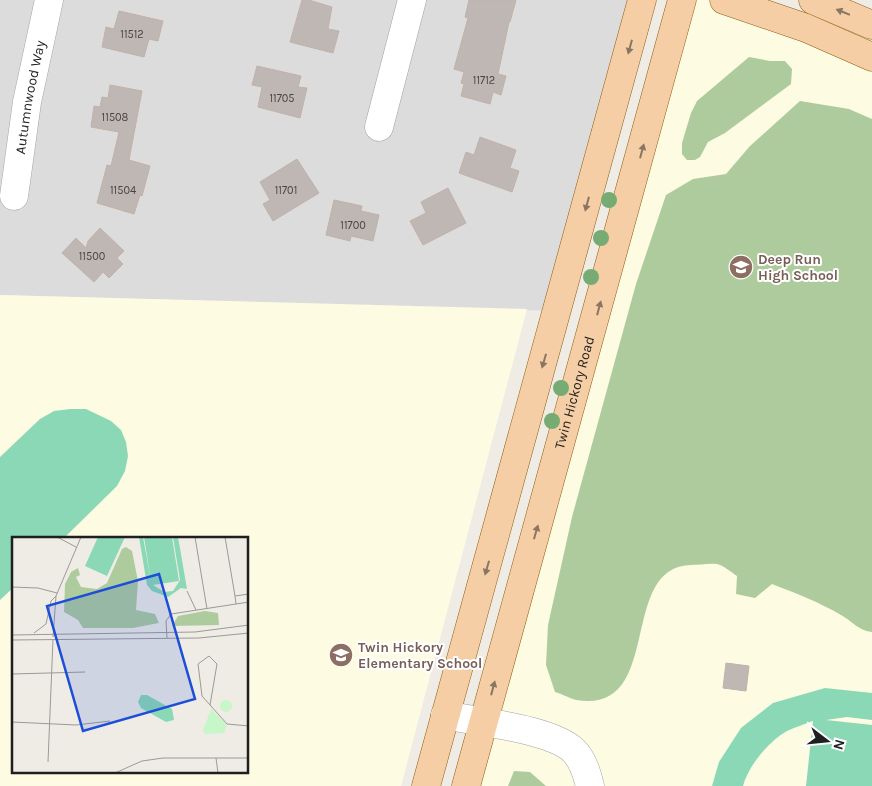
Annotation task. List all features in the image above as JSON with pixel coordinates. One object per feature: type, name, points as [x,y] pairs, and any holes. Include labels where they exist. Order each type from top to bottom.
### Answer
[{"type":"main road","points":[[426,786],[642,0]]},
{"type":"main road","name":"Twin Hickory Road","points":[[466,786],[682,0]]},
{"type":"main road","points":[[724,0],[806,28],[872,57]]},
{"type":"main road","points":[[813,0],[872,25]]},
{"type":"street","name":"Autumnwood Way","points":[[14,196],[27,102],[49,0]]},
{"type":"street","points":[[379,127],[412,0]]},
{"type":"street","points":[[446,715],[540,733],[558,740],[574,751],[584,766],[590,786]]},
{"type":"shaded area","points":[[0,0],[642,0],[558,311],[0,295]]},
{"type":"shaded area","name":"Deep Run High School","points":[[682,0],[721,0],[872,58],[872,786],[466,786]]},
{"type":"shaded area","name":"Twin Hickory Elementary School","points":[[0,295],[527,309],[401,786],[0,786]]},
{"type":"green space","points":[[749,57],[770,61],[785,61],[792,69],[791,84],[725,133],[708,142],[700,157],[695,160],[687,160],[682,154],[682,143],[691,113],[697,101]]},
{"type":"green space","points":[[800,101],[849,109],[872,119],[872,632],[859,628],[845,617],[824,606],[772,584],[755,598],[736,594],[737,576],[724,567],[714,564],[690,565],[668,572],[654,589],[645,613],[632,665],[621,686],[603,699],[576,700],[555,692],[546,665],[548,625],[572,517],[636,284],[666,195],[693,179],[726,174],[750,146]]},
{"type":"green space","points":[[86,409],[111,421],[121,430],[126,442],[128,456],[125,471],[117,486],[65,537],[12,537],[12,589],[0,600],[0,457],[40,419],[54,411]]},
{"type":"green space","points":[[825,688],[872,693],[872,720],[847,717],[826,720],[872,725],[872,786],[806,786],[813,721],[787,731],[773,741],[754,762],[743,786],[712,786],[719,762],[741,728],[773,703]]},
{"type":"green space","points":[[514,771],[530,772],[546,786],[508,786]]},
{"type":"building","points":[[302,0],[309,0],[332,7],[328,29],[339,31],[333,53],[290,42]]},
{"type":"building","points":[[469,0],[516,0],[509,22],[498,74],[506,76],[501,95],[493,92],[490,104],[461,96],[464,84],[461,83],[464,72],[454,69],[468,18],[465,17]]},
{"type":"building","points":[[119,11],[163,21],[158,41],[149,39],[144,57],[102,47],[106,27],[114,29]]},
{"type":"building","points":[[257,66],[301,76],[298,87],[307,88],[300,118],[258,107],[262,87],[252,85]]},
{"type":"building","points":[[110,85],[142,91],[129,160],[150,166],[142,196],[140,195],[134,214],[97,203],[107,165],[111,166],[119,132],[91,127],[94,106],[100,107],[102,97],[108,98]]},
{"type":"building","points":[[480,137],[516,150],[510,168],[519,171],[512,192],[459,173],[466,152],[474,155]]},
{"type":"building","points":[[297,159],[319,193],[273,221],[263,204],[270,200],[260,182]]},
{"type":"building","points":[[448,188],[466,223],[423,245],[410,221],[426,213],[421,202]]},
{"type":"building","points":[[334,200],[362,206],[361,211],[379,215],[373,241],[351,236],[350,241],[326,235]]},
{"type":"building","points":[[100,228],[124,251],[117,258],[123,264],[109,278],[103,272],[94,282],[62,253],[76,238],[86,248],[88,241]]},
{"type":"building","points":[[726,663],[749,666],[746,691],[723,688]]},
{"type":"place","name":"Deep Run High School","points":[[741,267]]},
{"type":"place","name":"Twin Hickory Elementary School","points":[[341,655]]}]
